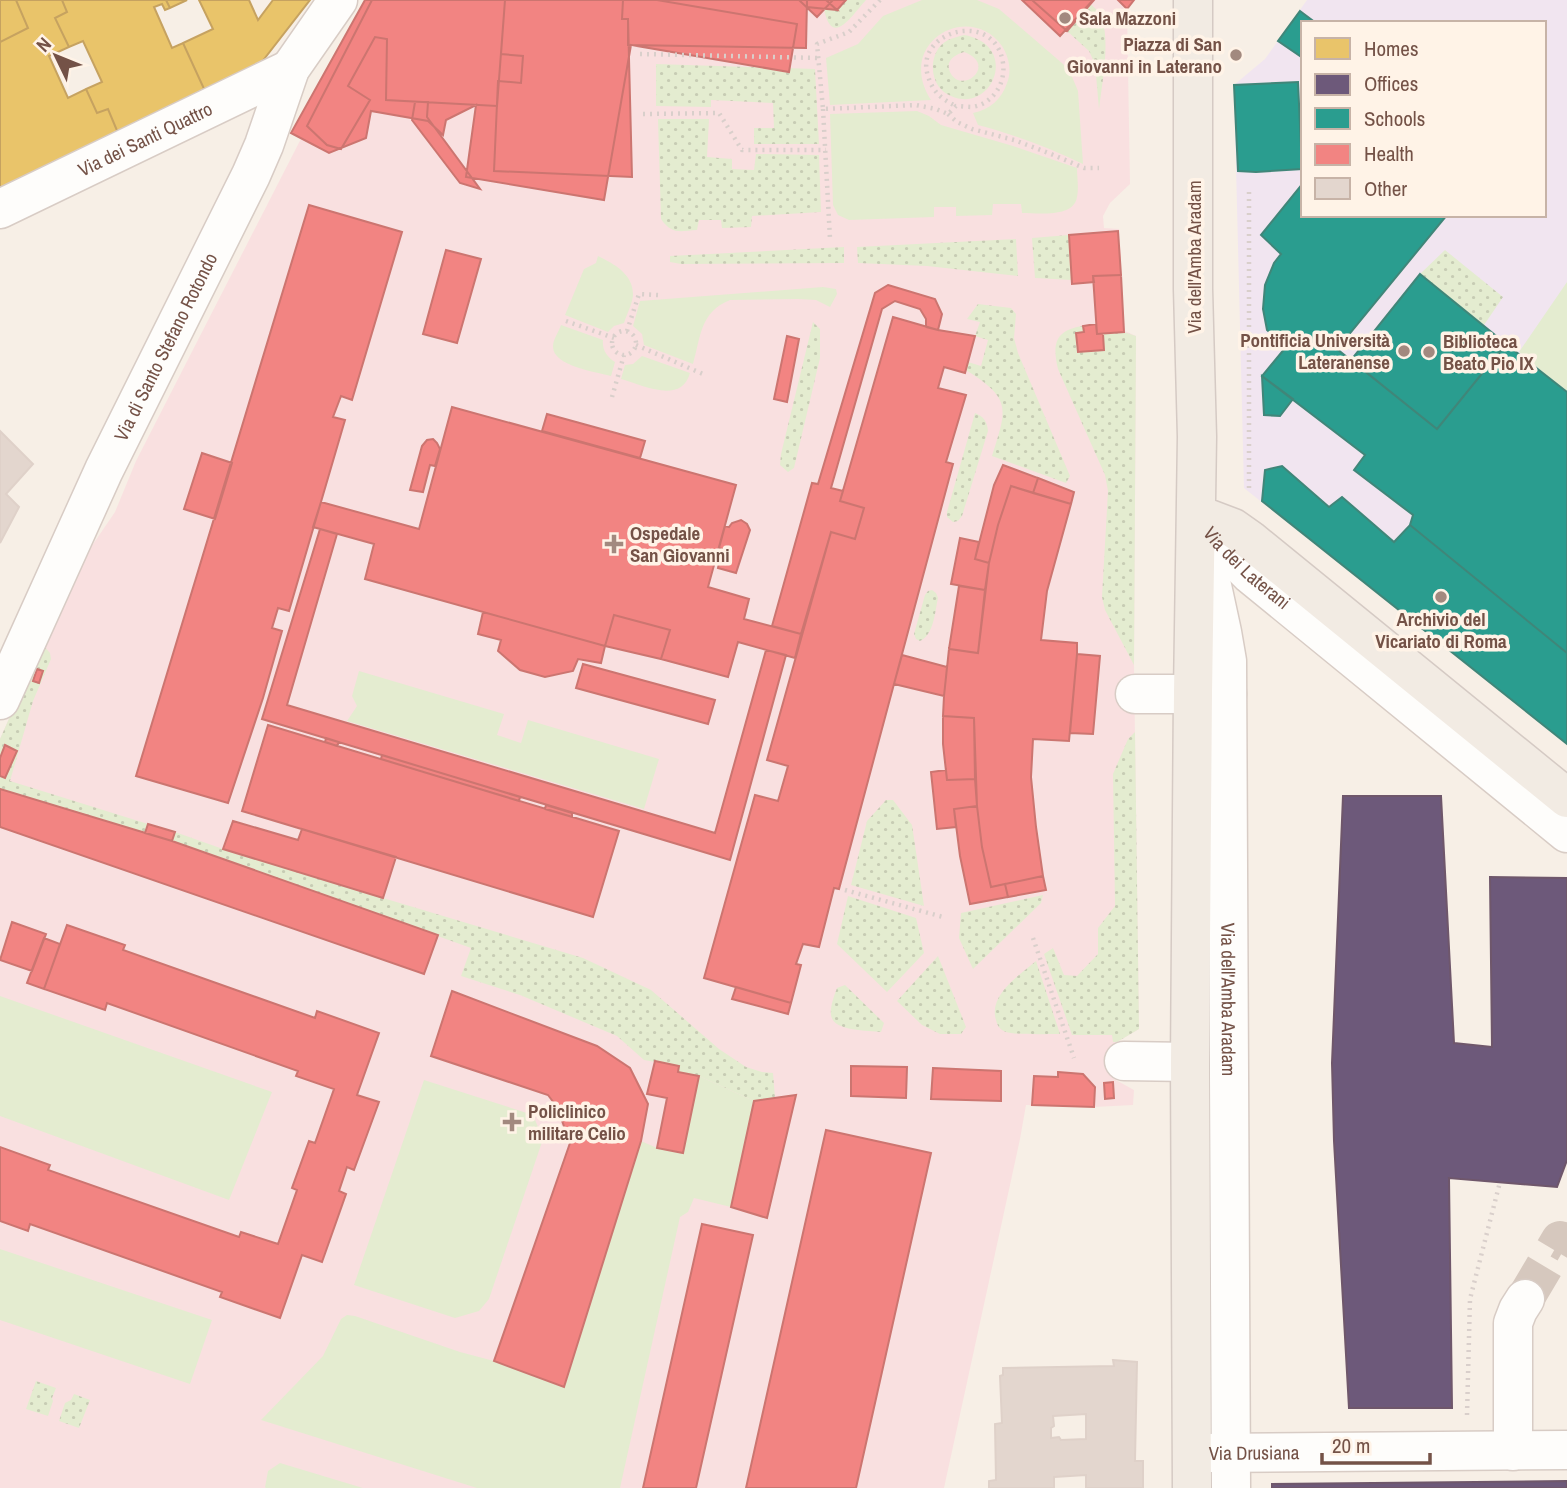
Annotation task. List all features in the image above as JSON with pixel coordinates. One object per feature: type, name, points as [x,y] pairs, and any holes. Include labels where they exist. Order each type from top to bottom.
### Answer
[{"type":"main road","name":"Via dell'Amba Aradam","points":[[1192,1470],[1190,1062],[1210,693],[1196,514],[1193,0]]},
{"type":"main road","name":"Via dei Laterani","points":[[1196,514],[1233,528],[1250,540],[1567,797]]},
{"type":"street","name":"Via di Santo Stefano Rotondo","points":[[0,700],[104,470],[251,175],[290,69],[338,0]]},
{"type":"street","name":"Via dei Santi Quattro","points":[[0,209],[290,69]]},
{"type":"street","name":"Via dei Laterani","points":[[1196,514],[1217,541],[1250,574],[1567,832]]},
{"type":"street","points":[[1135,694],[1210,693]]},
{"type":"street","name":"Via dell'Amba Aradam","points":[[1210,693],[1231,1470]]},
{"type":"street","points":[[1125,1061],[1190,1062]]},
{"type":"street","points":[[1513,1451],[1513,1324],[1525,1299]]},
{"type":"street","name":"Via Drusiana","points":[[1192,1470],[1567,1450]]},
{"type":"path","points":[[830,239],[817,44],[849,32],[880,0]]},
{"type":"path","points":[[948,114],[956,106],[973,107],[982,103],[1000,87],[1003,75],[1001,53],[996,45],[986,36],[965,30],[944,36],[931,49],[927,59],[926,70],[932,89],[942,100],[956,106]]},
{"type":"path","points":[[640,54],[819,58]]},
{"type":"path","points":[[823,109],[916,105],[936,109],[972,129],[1014,140],[1084,168],[1099,168]]},
{"type":"path","points":[[643,114],[719,113],[742,150],[826,150]]},
{"type":"path","points":[[1249,192],[1248,490],[1252,501]]},
{"type":"path","points":[[627,331],[639,294],[658,295]]},
{"type":"path","points":[[566,321],[614,338]]},
{"type":"path","points":[[627,331],[635,338],[636,345],[632,352],[624,355],[614,349],[614,338],[620,332],[627,331]]},
{"type":"path","points":[[636,345],[704,374]]},
{"type":"path","points":[[612,397],[624,355]]},
{"type":"path","points":[[845,890],[943,918]]},
{"type":"path","points":[[1033,938],[1074,1058]]},
{"type":"shaded area","name":"Ospedale San Giovanni","points":[[372,0],[1134,0],[1127,9],[1130,184],[1110,203],[1103,216],[1104,228],[1119,229],[1125,331],[1136,336],[1134,665],[1139,1029],[1117,1042],[1114,1079],[1134,1090],[1133,1105],[1026,1105],[944,1488],[0,1488],[0,739],[72,575],[115,512],[136,461]]},
{"type":"shaded area","name":"Pontificia Università Lateranense","points":[[1307,0],[1567,0],[1567,744],[1244,488],[1234,85],[1265,59]]},
{"type":"green space","points":[[846,0],[866,0],[843,25],[832,27],[824,9],[837,10]]},
{"type":"green space","points":[[922,0],[977,0],[999,9],[1063,64],[1070,72],[1078,91],[1083,164],[1031,142],[978,125],[973,113],[998,99],[1005,89],[1009,69],[1002,46],[988,33],[972,27],[956,28],[941,34],[929,45],[922,61],[922,79],[931,100],[830,105],[826,58],[858,44],[883,16]]},
{"type":"green space","points":[[1090,4],[1099,12],[1105,33],[1099,109],[1095,64],[1089,51],[1067,31]]},
{"type":"green space","points":[[964,35],[981,41],[992,51],[996,64],[988,88],[978,96],[966,99],[951,96],[941,90],[933,68],[938,49],[948,40]],"holes":[[[964,52],[978,64],[974,76],[962,81],[955,79],[949,68],[952,59]]]},
{"type":"green space","points":[[656,64],[815,69],[819,144],[754,144],[754,128],[774,128],[773,103],[711,100],[711,107],[656,106]]},
{"type":"green space","points":[[917,111],[941,125],[1077,168],[1078,190],[1074,204],[1054,213],[1022,213],[1021,204],[993,204],[992,215],[956,216],[956,207],[934,207],[934,217],[849,220],[838,215],[833,205],[830,114]]},
{"type":"green space","points":[[658,119],[709,119],[707,157],[732,159],[732,169],[754,170],[756,154],[819,155],[821,212],[752,216],[751,227],[722,228],[721,220],[699,220],[697,230],[677,231],[669,228],[661,219]]},
{"type":"green space","points":[[1069,235],[1071,280],[1035,278],[1032,238]]},
{"type":"green space","points":[[1016,239],[1018,276],[927,266],[858,263],[857,247]]},
{"type":"green space","points":[[844,247],[844,263],[670,262],[670,256]]},
{"type":"green space","points":[[1445,250],[1503,297],[1484,325],[1420,274]]},
{"type":"green space","points":[[598,256],[622,271],[632,288],[633,296],[624,323],[614,326],[608,332],[565,315],[584,269],[596,263]]},
{"type":"green space","points":[[1567,282],[1567,392],[1519,352]]},
{"type":"green space","points":[[823,287],[836,289],[837,294],[830,307],[816,300],[798,299],[730,300],[720,305],[703,326],[693,364],[644,345],[642,334],[633,326],[640,301]]},
{"type":"green space","points":[[978,304],[1011,308],[1016,314],[1014,338],[1018,353],[1070,476],[1066,483],[992,456],[1001,426],[1002,406],[992,389],[966,370],[968,362],[981,366],[988,340],[975,336],[980,322],[967,319]]},
{"type":"green space","points":[[813,322],[820,329],[820,358],[794,468],[788,472],[780,465],[781,454]]},
{"type":"green space","points":[[561,325],[603,340],[606,353],[615,362],[611,376],[576,367],[560,359],[553,346]]},
{"type":"green space","points":[[1083,326],[1084,332],[1076,333],[1078,352],[1104,350],[1103,334],[1124,332],[1136,336],[1134,665],[1105,610],[1102,597],[1108,491],[1105,475],[1056,360],[1056,345],[1061,335]]},
{"type":"green space","points":[[642,356],[690,373],[685,383],[670,391],[621,379],[625,365],[633,364]]},
{"type":"green space","points":[[975,413],[984,420],[988,431],[962,516],[953,522],[947,517],[947,512]]},
{"type":"green space","points":[[932,590],[938,598],[935,616],[928,634],[920,641],[914,634],[925,595]]},
{"type":"green space","points":[[42,644],[50,653],[51,659],[33,701],[10,781],[148,824],[145,833],[0,789],[0,776],[5,778],[17,751],[5,746],[0,758],[0,739]]},
{"type":"green space","points":[[359,671],[504,714],[497,735],[521,743],[528,720],[659,759],[644,809],[347,721],[357,706],[352,696]]},
{"type":"green space","points":[[1135,732],[1139,1029],[1113,1042],[1112,1035],[1072,1035],[1044,954],[1053,948],[1064,975],[1077,976],[1098,954],[1098,928],[1115,906],[1113,774],[1128,739]]},
{"type":"green space","points":[[886,800],[893,800],[912,825],[924,906],[851,885],[867,821]]},
{"type":"green space","points":[[175,832],[583,958],[651,990],[719,1049],[746,1067],[773,1073],[775,1098],[754,1101],[699,1076],[678,1072],[679,1066],[644,1060],[617,1036],[520,995],[461,976],[471,948],[172,841]]},
{"type":"green space","points":[[1043,895],[1041,903],[973,969],[959,938],[961,913]]},
{"type":"green space","points":[[848,896],[916,918],[924,953],[887,992],[837,944]]},
{"type":"green space","points":[[938,956],[966,1027],[961,1034],[940,1034],[922,1025],[897,1001]]},
{"type":"green space","points":[[1036,961],[1060,1034],[1016,1034],[1004,1031],[996,1020],[997,1002],[1007,986]]},
{"type":"green space","points":[[845,985],[884,1023],[881,1032],[844,1027],[833,1021],[831,1012],[837,988]]},
{"type":"green space","points":[[0,996],[272,1092],[229,1200],[0,1116]]},
{"type":"green space","points":[[699,1076],[754,1101],[731,1207],[694,1198],[688,1212],[680,1217],[620,1488],[477,1488],[261,1420],[323,1356],[341,1319],[347,1315],[494,1361],[564,1387],[641,1141],[657,1148],[683,1153]]},
{"type":"green space","points":[[424,1080],[533,1115],[543,1139],[489,1299],[479,1311],[455,1318],[354,1285]]},
{"type":"green space","points":[[0,1249],[212,1320],[190,1384],[0,1320]]},
{"type":"green space","points":[[36,1381],[56,1388],[48,1416],[26,1409]]},
{"type":"green space","points":[[74,1394],[90,1400],[79,1428],[59,1421],[65,1403],[71,1400]]},
{"type":"green space","points":[[280,1463],[363,1488],[266,1488],[268,1471]]},
{"type":"building: Homes","points":[[0,0],[16,0],[28,28],[0,42]]},
{"type":"building: Homes","points":[[16,0],[62,0],[67,12],[55,18],[69,47],[49,56],[68,98],[86,89],[97,113],[108,109],[118,133],[0,190],[0,42],[28,28]]},
{"type":"building: Homes","points":[[62,0],[166,0],[170,8],[165,10],[162,4],[154,7],[172,48],[183,43],[205,91],[118,133],[108,109],[97,113],[86,89],[102,82],[83,41],[69,47],[55,18],[67,12]]},
{"type":"building: Homes","points":[[166,0],[187,0],[170,8]]},
{"type":"building: Homes","points":[[199,0],[249,0],[258,20],[273,0],[310,0],[261,63],[205,91],[183,43],[213,29]]},
{"type":"building: Offices","points":[[1343,796],[1441,796],[1454,1043],[1492,1047],[1490,877],[1567,878],[1567,1160],[1557,1187],[1449,1178],[1452,1408],[1349,1408],[1332,1063]]},
{"type":"building: Offices","points":[[1567,1481],[1567,1488],[1272,1488],[1272,1484]]},
{"type":"building: Schools","points":[[1300,11],[1313,21],[1301,21],[1301,57],[1278,41]]},
{"type":"building: Schools","points":[[1298,82],[1301,169],[1238,171],[1234,85]]},
{"type":"building: Schools","points":[[1301,185],[1301,217],[1445,217],[1337,349],[1437,429],[1506,344],[1567,392],[1567,653],[1410,525],[1413,515],[1354,470],[1365,455],[1262,376],[1286,347],[1267,330],[1263,309],[1265,285],[1281,254],[1261,235]]},
{"type":"building: Schools","name":"Biblioteca Beato Pio IX","points":[[1420,274],[1506,344],[1437,429],[1351,360]]},
{"type":"building: Schools","points":[[1262,376],[1293,399],[1280,416],[1264,415]]},
{"type":"building: Schools","name":"Archivio del Vicariato di Roma","points":[[1282,466],[1329,507],[1342,497],[1394,542],[1410,525],[1567,653],[1567,744],[1262,501],[1265,470]]},
{"type":"building: Health","points":[[365,0],[657,0],[797,24],[789,72],[631,45],[604,200],[466,177],[476,105],[446,120],[443,135],[428,121],[371,111],[366,138],[329,153],[291,133]]},
{"type":"building: Health","points":[[372,0],[505,0],[497,106],[386,100],[387,39],[375,37],[348,86],[370,100],[341,149],[327,145],[307,126]]},
{"type":"building: Health","points":[[505,0],[623,0],[622,19],[628,19],[632,177],[494,171],[498,81],[521,83],[523,56],[501,54]]},
{"type":"building: Health","points":[[623,0],[807,0],[806,48],[628,45],[628,19],[622,19]]},
{"type":"building: Health","points":[[799,0],[833,0],[817,17]]},
{"type":"building: Health","points":[[807,0],[826,0],[837,10],[807,7]]},
{"type":"building: Health","points":[[826,0],[846,0],[837,10]]},
{"type":"building: Health","name":"Sala Mazzoni","points":[[1022,0],[1093,0],[1060,36]]},
{"type":"building: Health","name":"Sala Mazzoni","points":[[1032,0],[1094,0],[1067,31]]},
{"type":"building: Health","points":[[1118,0],[1134,0],[1127,9]]},
{"type":"building: Health","points":[[415,102],[428,102],[427,117],[480,189],[460,183],[412,120]]},
{"type":"building: Health","points":[[309,205],[402,232],[352,400],[341,396],[333,417],[345,420],[289,611],[278,608],[272,628],[282,631],[228,803],[136,776]]},
{"type":"building: Health","points":[[1118,231],[1121,275],[1093,276],[1094,282],[1072,284],[1069,235]]},
{"type":"building: Health","points":[[446,250],[481,259],[457,343],[423,334]]},
{"type":"building: Health","points":[[1121,275],[1124,332],[1097,334],[1093,276]]},
{"type":"building: Health","points":[[888,285],[935,299],[942,314],[938,330],[926,327],[926,319],[920,309],[895,301],[882,309],[831,488],[843,491],[840,501],[864,508],[855,539],[831,532],[801,634],[772,626],[812,483],[818,484],[875,293]]},
{"type":"building: Health","points":[[893,317],[938,330],[975,336],[965,373],[944,367],[938,388],[966,395],[946,462],[953,464],[839,889],[834,888],[819,947],[803,944],[796,964],[801,965],[791,1003],[704,978],[755,795],[778,801],[788,766],[767,760],[831,532],[855,539],[864,508],[840,501]]},
{"type":"building: Health","points":[[1096,324],[1097,334],[1103,334],[1104,350],[1078,352],[1076,333],[1084,332],[1083,326]]},
{"type":"building: Health","points":[[787,336],[799,339],[787,402],[774,399]]},
{"type":"building: Health","points":[[452,407],[736,485],[708,587],[749,599],[744,619],[801,634],[795,658],[738,642],[728,677],[661,659],[670,630],[614,615],[605,646],[365,579],[374,544],[313,527],[321,502],[419,529]]},
{"type":"building: Health","points":[[547,414],[645,441],[640,458],[542,431]]},
{"type":"building: Health","points":[[433,439],[440,449],[435,466],[430,465],[423,492],[410,490],[422,446],[427,440]]},
{"type":"building: Health","points":[[202,453],[232,463],[215,519],[184,509]]},
{"type":"building: Health","points":[[1003,465],[1038,478],[1033,493],[1011,486],[989,563],[975,559],[994,485]]},
{"type":"building: Health","points":[[1038,478],[1074,492],[1071,504],[1033,493]]},
{"type":"building: Health","points":[[1011,486],[1071,504],[1047,591],[1041,640],[1077,643],[1077,654],[1069,741],[1033,739],[1031,777],[1043,876],[991,887],[977,806],[974,718],[943,716],[949,649],[978,653],[989,563]]},
{"type":"building: Health","points":[[741,520],[750,530],[736,573],[718,568],[722,549],[719,548],[725,526],[729,527]]},
{"type":"building: Health","points":[[320,529],[337,534],[287,705],[715,833],[766,650],[786,655],[730,860],[262,719]]},
{"type":"building: Health","points":[[960,538],[979,542],[975,559],[989,563],[985,590],[951,584]]},
{"type":"building: Health","points":[[959,586],[985,590],[978,653],[949,649]]},
{"type":"building: Health","points":[[483,612],[605,646],[601,663],[578,659],[573,671],[545,677],[520,670],[498,651],[501,640],[478,634]]},
{"type":"building: Health","points":[[614,615],[670,630],[661,659],[605,646]]},
{"type":"building: Health","points":[[1077,654],[1100,656],[1093,734],[1070,733]]},
{"type":"building: Health","points":[[902,655],[947,667],[944,696],[894,684]]},
{"type":"building: Health","points":[[583,664],[715,700],[708,724],[576,688]]},
{"type":"building: Health","points":[[37,669],[43,671],[39,683],[33,681]]},
{"type":"building: Health","points":[[943,716],[974,718],[975,779],[947,780]]},
{"type":"building: Health","points":[[268,725],[619,831],[593,917],[242,811]]},
{"type":"building: Health","points":[[326,738],[339,742],[337,746],[325,742]]},
{"type":"building: Health","points":[[5,745],[17,751],[5,778],[0,776],[0,758]]},
{"type":"building: Health","points":[[382,755],[520,797],[519,801],[381,759]]},
{"type":"building: Health","points":[[946,770],[947,780],[975,779],[977,806],[954,809],[956,827],[937,829],[931,772]]},
{"type":"building: Health","points":[[0,789],[172,841],[438,935],[424,974],[0,827]]},
{"type":"building: Health","points":[[546,805],[572,813],[572,817],[545,809]]},
{"type":"building: Health","points":[[977,806],[991,887],[1005,884],[1008,897],[970,904],[954,809]]},
{"type":"building: Health","points":[[233,821],[298,840],[302,829],[396,857],[383,898],[223,849]]},
{"type":"building: Health","points":[[148,824],[175,832],[172,841],[145,833]]},
{"type":"building: Health","points":[[1043,876],[1046,890],[1008,897],[1005,884]]},
{"type":"building: Health","points":[[12,922],[46,934],[32,971],[0,960]]},
{"type":"building: Health","points":[[67,925],[125,945],[123,950],[315,1018],[317,1011],[379,1033],[357,1095],[379,1102],[354,1170],[347,1167],[339,1191],[346,1194],[322,1262],[302,1255],[280,1318],[220,1297],[222,1292],[30,1224],[28,1231],[0,1221],[0,1147],[50,1165],[48,1170],[239,1237],[241,1232],[278,1244],[297,1190],[292,1188],[309,1141],[315,1143],[334,1089],[296,1076],[298,1071],[107,1003],[105,1010],[44,989]]},
{"type":"building: Health","points":[[44,938],[60,944],[44,989],[27,983]]},
{"type":"building: Health","points":[[736,987],[791,1003],[788,1014],[732,999]]},
{"type":"building: Health","points":[[452,991],[597,1046],[630,1068],[648,1104],[641,1141],[564,1387],[494,1361],[570,1143],[557,1107],[548,1095],[431,1056]]},
{"type":"building: Health","points":[[655,1061],[679,1066],[678,1072],[699,1076],[683,1153],[657,1148],[667,1098],[647,1094]]},
{"type":"building: Health","points":[[851,1066],[907,1067],[906,1098],[851,1096]]},
{"type":"building: Health","points":[[933,1068],[1001,1071],[1001,1101],[931,1099]]},
{"type":"building: Health","points":[[1058,1072],[1083,1074],[1095,1087],[1094,1107],[1032,1105],[1034,1076],[1058,1077]]},
{"type":"building: Health","points":[[1113,1082],[1114,1098],[1105,1099],[1104,1083]]},
{"type":"building: Health","points":[[796,1095],[767,1218],[731,1207],[754,1101]]},
{"type":"building: Health","points":[[826,1130],[931,1153],[856,1488],[746,1488]]},
{"type":"building: Health","points":[[702,1224],[753,1235],[696,1488],[643,1488]]},
{"type":"building: Other","points":[[0,431],[33,464],[6,494],[19,507],[0,543]]},
{"type":"building: Other","points":[[1113,1360],[1137,1362],[1135,1461],[1143,1461],[1143,1488],[1086,1488],[1086,1475],[1054,1477],[1054,1488],[989,1488],[989,1481],[996,1480],[995,1424],[1002,1423],[1000,1376],[1003,1375],[1003,1368],[1114,1366]],"holes":[[[1086,1414],[1086,1439],[1051,1438],[1053,1416]]]},
{"type":"tunnel","points":[[1525,1299],[1560,1240],[1567,1244]]},
{"type":"place","name":"Sala Mazzoni","points":[[1065,18]]},
{"type":"place","name":"Piazza di San Giovanni in Laterano","points":[[1236,55]]},
{"type":"place","name":"Pontificia Università Lateranense","points":[[1404,351]]},
{"type":"place","name":"Biblioteca Beato Pio IX","points":[[1429,352]]},
{"type":"place","name":"Ospedale San Giovanni","points":[[614,544]]},
{"type":"place","name":"Archivio del Vicariato di Roma","points":[[1441,597]]},
{"type":"place","name":"Policlinico militare Celio","points":[[512,1122]]}]
